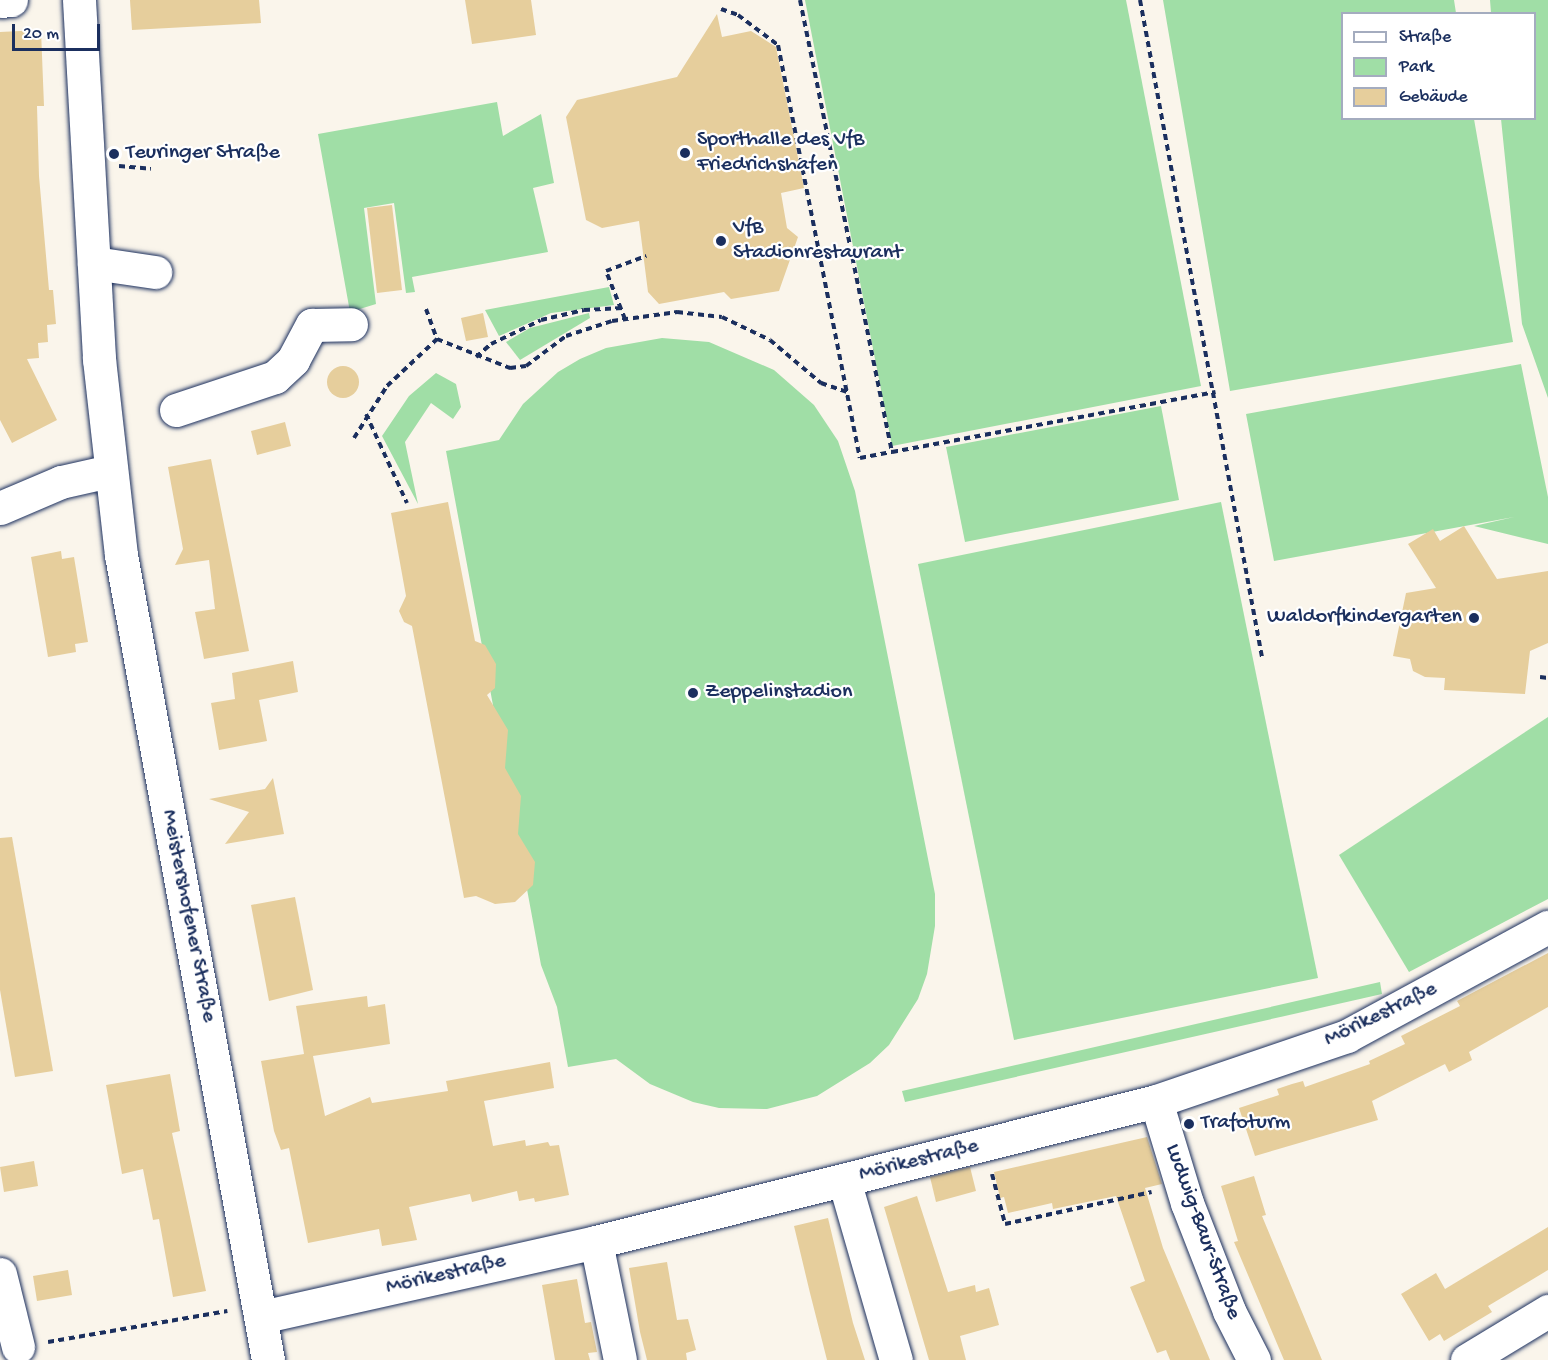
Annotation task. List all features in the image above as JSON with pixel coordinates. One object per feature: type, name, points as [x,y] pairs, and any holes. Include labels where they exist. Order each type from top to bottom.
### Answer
[{"type":"street","points":[[0,1],[11,0]]},
{"type":"street","points":[[0,508],[61,482],[110,471],[94,263],[79,0]]},
{"type":"street","points":[[94,263],[155,272]]},
{"type":"street","points":[[176,410],[275,377],[293,360],[312,325],[351,324]]},
{"type":"street","name":"Meistershofener Straße","points":[[110,471],[121,555],[249,1313],[268,1360]]},
{"type":"street","name":"Mörikestraße","points":[[249,1313],[596,1242],[1156,1101],[1347,1036],[1548,927]]},
{"type":"street","name":"Ludwig-Baur-Straße","points":[[1156,1101],[1182,1186],[1228,1311],[1254,1360]]},
{"type":"street","points":[[844,1180],[896,1360]]},
{"type":"street","points":[[596,1242],[620,1360]]},
{"type":"street","points":[[0,1274],[18,1347]]},
{"type":"street","points":[[1467,1360],[1548,1311]]},
{"type":"path","points":[[800,0],[892,452]]},
{"type":"path","points":[[1140,0],[1215,392],[1262,657]]},
{"type":"path","points":[[721,9],[738,15],[778,45],[860,458],[1215,392]]},
{"type":"path","points":[[108,165],[151,169]]},
{"type":"path","points":[[626,319],[606,271],[646,256]]},
{"type":"path","points":[[476,357],[491,344],[541,320],[584,310],[623,308]]},
{"type":"path","points":[[426,309],[437,339],[502,368],[525,366],[566,336],[626,319],[676,312],[722,317],[770,340],[821,383],[847,392]]},
{"type":"path","points":[[354,438],[366,413],[387,386],[437,339]]},
{"type":"path","points":[[366,413],[407,503]]},
{"type":"path","points":[[1540,677],[1548,678]]},
{"type":"path","points":[[985,1144],[1005,1224],[1182,1186]]},
{"type":"path","points":[[18,1347],[249,1313]]},
{"type":"green space","points":[[805,0],[1126,0],[1201,386],[892,446]]},
{"type":"green space","points":[[1163,0],[1454,0],[1456,12],[1341,12],[1341,120],[1474,120],[1513,342],[1230,391]]},
{"type":"green space","points":[[1490,0],[1548,0],[1548,398],[1522,324],[1501,120],[1536,120],[1536,12],[1491,12]]},
{"type":"green space","points":[[497,102],[503,136],[541,114],[554,183],[533,188],[548,252],[412,277],[415,292],[406,293],[394,203],[364,208],[376,304],[350,312],[318,134]]},
{"type":"green space","points":[[609,287],[614,305],[551,313],[499,336],[485,310]]},
{"type":"green space","points":[[589,313],[590,318],[520,360],[506,342],[530,328]]},
{"type":"green space","name":"Zeppelinstadion","points":[[662,338],[709,342],[774,370],[814,405],[838,441],[855,491],[935,894],[935,926],[927,974],[918,999],[889,1045],[870,1063],[817,1096],[767,1109],[719,1108],[693,1102],[650,1084],[616,1059],[568,1067],[557,1007],[541,965],[446,451],[499,440],[523,404],[558,372],[580,359],[606,348]]},
{"type":"green space","points":[[1521,364],[1548,497],[1548,544],[1474,526],[1514,517],[1274,561],[1246,414]]},
{"type":"green space","points":[[436,373],[456,384],[461,407],[453,419],[431,403],[405,442],[418,504],[382,436],[409,396]]},
{"type":"green space","points":[[1161,406],[1179,500],[965,542],[946,447]]},
{"type":"green space","points":[[1221,502],[1318,978],[1014,1040],[918,564]]},
{"type":"green space","points":[[1548,717],[1548,899],[1409,972],[1339,855]]},
{"type":"green space","points":[[1380,982],[1382,994],[905,1102],[902,1091]]},
{"type":"building","points":[[130,0],[259,0],[261,23],[132,30]]},
{"type":"building","points":[[465,0],[531,0],[536,35],[472,44]]},
{"type":"building","name":"Sporthalle des VfB Friedrichshafen","points":[[717,14],[722,37],[751,31],[776,47],[804,188],[781,193],[787,228],[798,237],[779,291],[731,299],[724,292],[659,304],[648,292],[639,221],[602,228],[586,220],[566,117],[577,100],[677,77]]},
{"type":"building","points":[[41,30],[44,106],[37,106],[39,176],[49,290],[53,290],[56,324],[47,325],[48,342],[38,343],[39,358],[27,359],[57,420],[12,443],[0,420],[0,32]]},
{"type":"building","points":[[392,205],[402,290],[377,293],[367,208]]},
{"type":"building","points":[[483,313],[488,337],[466,341],[461,318]]},
{"type":"building","points":[[343,366],[355,370],[359,382],[355,394],[343,398],[331,394],[327,382],[331,370]]},
{"type":"building","points":[[285,422],[291,446],[257,455],[251,431]]},
{"type":"building","points":[[211,459],[249,651],[204,659],[195,612],[215,609],[209,560],[175,565],[183,549],[168,467]]},
{"type":"building","points":[[448,502],[475,641],[485,645],[496,664],[495,688],[487,695],[508,730],[505,768],[521,796],[518,834],[535,862],[533,885],[515,902],[495,904],[476,896],[464,898],[412,626],[404,622],[399,611],[406,596],[391,513]]},
{"type":"building","name":"Waldorfkindergarten","points":[[1464,526],[1497,579],[1548,571],[1548,643],[1530,651],[1525,694],[1444,690],[1445,678],[1425,677],[1413,671],[1410,659],[1393,656],[1406,593],[1436,588],[1408,544],[1433,529],[1440,541]]},
{"type":"building","points":[[61,551],[62,559],[74,557],[88,642],[75,644],[76,652],[48,657],[31,557]]},
{"type":"building","points":[[293,661],[298,692],[259,700],[267,741],[219,750],[211,703],[235,699],[232,673]]},
{"type":"building","points":[[273,778],[284,834],[225,844],[249,812],[209,799],[265,789]]},
{"type":"building","points":[[12,837],[53,1071],[15,1077],[0,990],[0,838]]},
{"type":"building","points":[[295,897],[313,990],[269,1001],[251,905]]},
{"type":"building","points":[[1548,953],[1548,1007],[1469,1052],[1472,1060],[1449,1072],[1445,1064],[1372,1101],[1378,1120],[1255,1156],[1239,1108],[1279,1095],[1277,1089],[1303,1081],[1305,1087],[1370,1064],[1369,1061],[1405,1044],[1401,1036],[1460,1006],[1457,1001]]},
{"type":"building","points":[[367,996],[368,1007],[385,1004],[390,1044],[313,1056],[325,1116],[370,1097],[372,1103],[448,1091],[446,1081],[550,1062],[554,1088],[484,1101],[493,1146],[525,1140],[526,1146],[548,1142],[550,1146],[559,1145],[569,1195],[535,1202],[534,1198],[519,1201],[517,1191],[472,1202],[470,1194],[409,1207],[417,1240],[382,1246],[379,1229],[308,1243],[289,1148],[281,1150],[274,1131],[261,1061],[304,1054],[296,1006]]},
{"type":"building","points":[[170,1074],[180,1131],[172,1133],[206,1291],[173,1297],[159,1219],[153,1220],[143,1169],[122,1174],[106,1085]]},
{"type":"building","points":[[1147,1137],[1162,1184],[1145,1188],[1163,1248],[1210,1360],[1170,1360],[1166,1350],[1157,1353],[1130,1287],[1145,1281],[1116,1196],[1053,1209],[1052,1203],[1008,1213],[1004,1197],[1000,1198],[994,1172]]},
{"type":"building","points":[[34,1161],[38,1186],[4,1192],[0,1167]]},
{"type":"building","points":[[970,1167],[976,1191],[936,1202],[930,1177]]},
{"type":"building","points":[[1254,1176],[1266,1215],[1262,1216],[1322,1360],[1284,1360],[1234,1242],[1238,1241],[1221,1186]]},
{"type":"building","points":[[917,1196],[948,1292],[975,1285],[976,1292],[989,1288],[999,1325],[960,1336],[966,1360],[929,1360],[884,1207]]},
{"type":"building","points":[[828,1218],[853,1323],[865,1360],[827,1360],[794,1226]]},
{"type":"building","points":[[1548,1227],[1548,1270],[1488,1306],[1492,1312],[1444,1341],[1440,1334],[1429,1341],[1401,1294],[1436,1273],[1445,1289]]},
{"type":"building","points":[[667,1262],[677,1320],[688,1319],[696,1350],[686,1353],[687,1360],[647,1360],[629,1268]]},
{"type":"building","points":[[68,1270],[72,1295],[37,1301],[33,1276]]},
{"type":"building","points":[[577,1279],[585,1323],[591,1322],[597,1352],[588,1353],[590,1360],[555,1360],[542,1285]]},
{"type":"place","name":"Sporthalle des VfB Friedrichshafen","points":[[685,153]]},
{"type":"place","name":"Teuringer Straße","points":[[114,154]]},
{"type":"place","name":"VfB Stadionrestaurant","points":[[721,241]]},
{"type":"place","name":"Waldorfkindergarten","points":[[1474,618]]},
{"type":"place","name":"Zeppelinstadion","points":[[693,693]]},
{"type":"place","name":"Trafoturm","points":[[1189,1124]]}]
